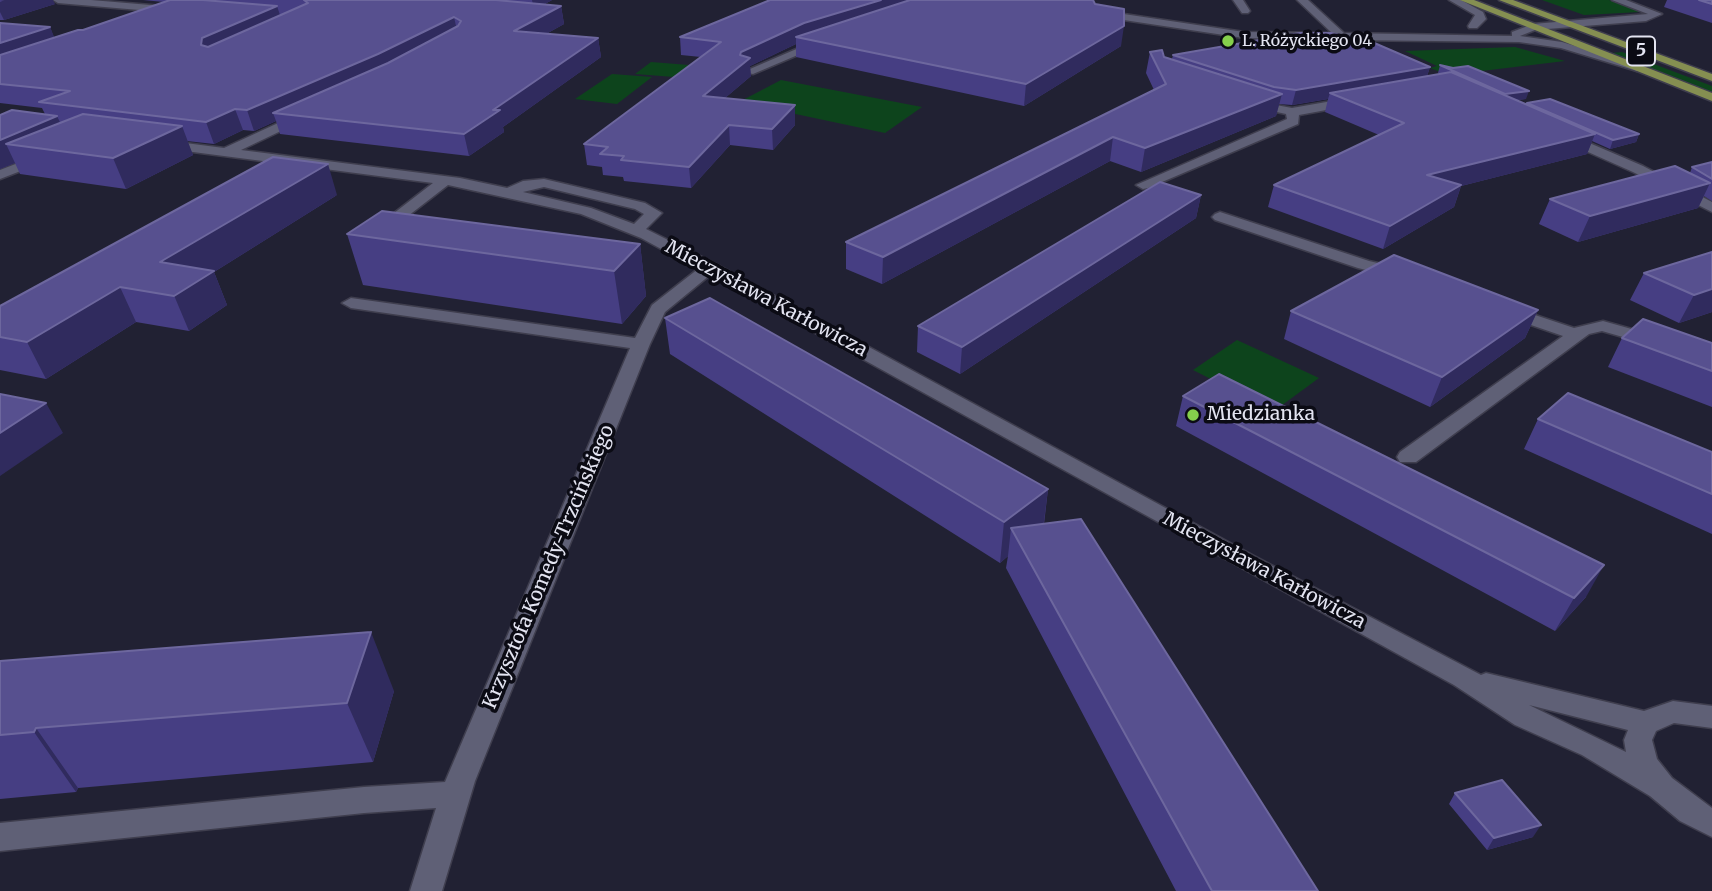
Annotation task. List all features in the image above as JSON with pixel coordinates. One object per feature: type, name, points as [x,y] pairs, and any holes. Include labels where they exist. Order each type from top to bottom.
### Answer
[{"type":"main road","name":"5","points":[[1465,0],[1712,97]]},
{"type":"main road","name":"5","points":[[1504,0],[1712,78]]},
{"type":"street","points":[[58,0],[186,10],[154,19]]},
{"type":"street","points":[[1238,0],[1245,11]]},
{"type":"street","points":[[1302,0],[1340,37],[1370,50]]},
{"type":"street","points":[[1454,0],[1480,13],[1481,19],[1474,26]]},
{"type":"street","points":[[1090,12],[1244,35],[1340,37],[1495,30],[1646,18],[1657,14],[1617,0]]},
{"type":"street","points":[[1147,22],[1329,27],[1474,26],[1562,45],[1647,71]]},
{"type":"street","points":[[749,72],[833,37]]},
{"type":"street","points":[[1242,99],[1268,108],[1292,112],[1373,98]]},
{"type":"street","points":[[228,151],[313,111]]},
{"type":"street","points":[[1143,186],[1294,121],[1292,112]]},
{"type":"street","points":[[1554,132],[1637,169],[1712,208]]},
{"type":"street","name":"Mieczysława Karłowicza","points":[[138,141],[445,180],[511,192],[586,211],[636,231],[710,267],[1246,562],[1464,678],[1525,717],[1592,747],[1661,787]]},
{"type":"street","points":[[0,175],[61,149]]},
{"type":"street","points":[[378,231],[445,180]]},
{"type":"street","points":[[511,192],[528,184],[544,183],[640,206],[654,213],[636,231]]},
{"type":"street","points":[[1220,217],[1364,265],[1410,277]]},
{"type":"street","name":"Krzysztofa Komedy-Trzcińskiego","points":[[426,891],[456,794],[641,344],[658,309],[710,267]]},
{"type":"street","points":[[351,303],[641,344]]},
{"type":"street","points":[[1489,304],[1575,334]]},
{"type":"street","points":[[1408,457],[1584,329],[1603,326],[1669,346]]},
{"type":"street","name":"Mieczysława Karłowicza","points":[[1464,678],[1645,723]]},
{"type":"street","points":[[1712,717],[1673,712],[1645,723],[1638,740],[1643,763],[1661,787],[1691,812],[1712,823]]},
{"type":"street","points":[[0,836],[364,800],[456,794]]},
{"type":"green space","points":[[1542,0],[1609,0],[1640,12],[1584,15]]},
{"type":"green space","points":[[1515,47],[1565,61],[1448,75],[1430,68],[1437,66],[1405,51]]},
{"type":"green space","points":[[1622,52],[1712,86],[1712,92],[1611,53]]},
{"type":"green space","points":[[651,62],[714,67],[700,79],[635,74]]},
{"type":"green space","points":[[612,74],[652,77],[617,104],[575,99]]},
{"type":"green space","points":[[781,80],[922,107],[885,133],[739,102]]},
{"type":"green space","points":[[1237,340],[1319,378],[1274,411],[1193,370]]},
{"type":"building","points":[[170,0],[277,6],[202,38],[201,45],[208,47],[308,3],[304,0],[496,0],[561,6],[514,31],[598,38],[493,110],[500,110],[464,134],[273,113],[388,63],[458,26],[461,21],[454,17],[378,54],[247,110],[235,109],[206,122],[39,102],[70,91],[0,84],[0,55]]},
{"type":"building","points":[[770,0],[881,0],[804,23],[741,52],[740,55],[750,58],[703,96],[795,105],[772,129],[729,125],[689,167],[621,160],[624,156],[600,154],[608,147],[584,144],[721,42],[680,37]]},
{"type":"building","points":[[910,0],[1093,0],[1095,4],[1124,9],[1124,26],[1026,84],[796,37]]},
{"type":"building","points":[[0,23],[50,27],[0,43]]},
{"type":"building","points":[[1300,33],[1331,33],[1372,42],[1430,67],[1296,90],[1274,87],[1173,55]]},
{"type":"building","points":[[1162,50],[1164,57],[1282,94],[1145,148],[1113,137],[883,257],[846,242],[1166,84],[1150,52]]},
{"type":"building","points":[[1440,65],[1453,68],[1468,66],[1529,91],[1505,94]]},
{"type":"building","points":[[1451,72],[1595,134],[1427,175],[1461,185],[1390,226],[1274,185],[1404,123],[1330,93]]},
{"type":"building","points":[[1550,99],[1639,134],[1613,140],[1527,103]]},
{"type":"building","points":[[12,110],[57,116],[0,140],[0,115]]},
{"type":"building","points":[[83,114],[182,126],[113,158],[6,144]]},
{"type":"building","points":[[273,157],[328,164],[160,262],[214,271],[174,296],[120,287],[27,342],[0,337],[0,306]]},
{"type":"building","points":[[1712,162],[1712,179],[1692,167]]},
{"type":"building","points":[[1675,166],[1710,183],[1590,216],[1550,199]]},
{"type":"building","points":[[1160,182],[1201,195],[962,347],[918,326]]},
{"type":"building","points":[[382,211],[640,244],[614,271],[347,234]]},
{"type":"building","points":[[1712,252],[1712,289],[1694,295],[1644,273]]},
{"type":"building","points":[[1394,255],[1538,310],[1442,377],[1291,311]]},
{"type":"building","points":[[710,298],[1048,489],[1004,522],[665,318]]},
{"type":"building","points":[[1643,319],[1712,343],[1712,371],[1622,338]]},
{"type":"building","points":[[1219,374],[1604,565],[1574,598],[1183,396]]},
{"type":"building","points":[[1568,393],[1712,452],[1712,494],[1538,419]]},
{"type":"building","points":[[0,394],[46,403],[0,433]]},
{"type":"building","points":[[1081,519],[1318,891],[1212,891],[1011,528]]},
{"type":"building","points":[[371,632],[347,703],[36,728],[34,732],[0,735],[0,661]]},
{"type":"building","points":[[1502,780],[1541,825],[1494,838],[1455,793]]},
{"type":"place","name":"L. Różyckiego 04","points":[[1228,41]]},
{"type":"place","name":"Miedzianka","points":[[1193,415]]}]
